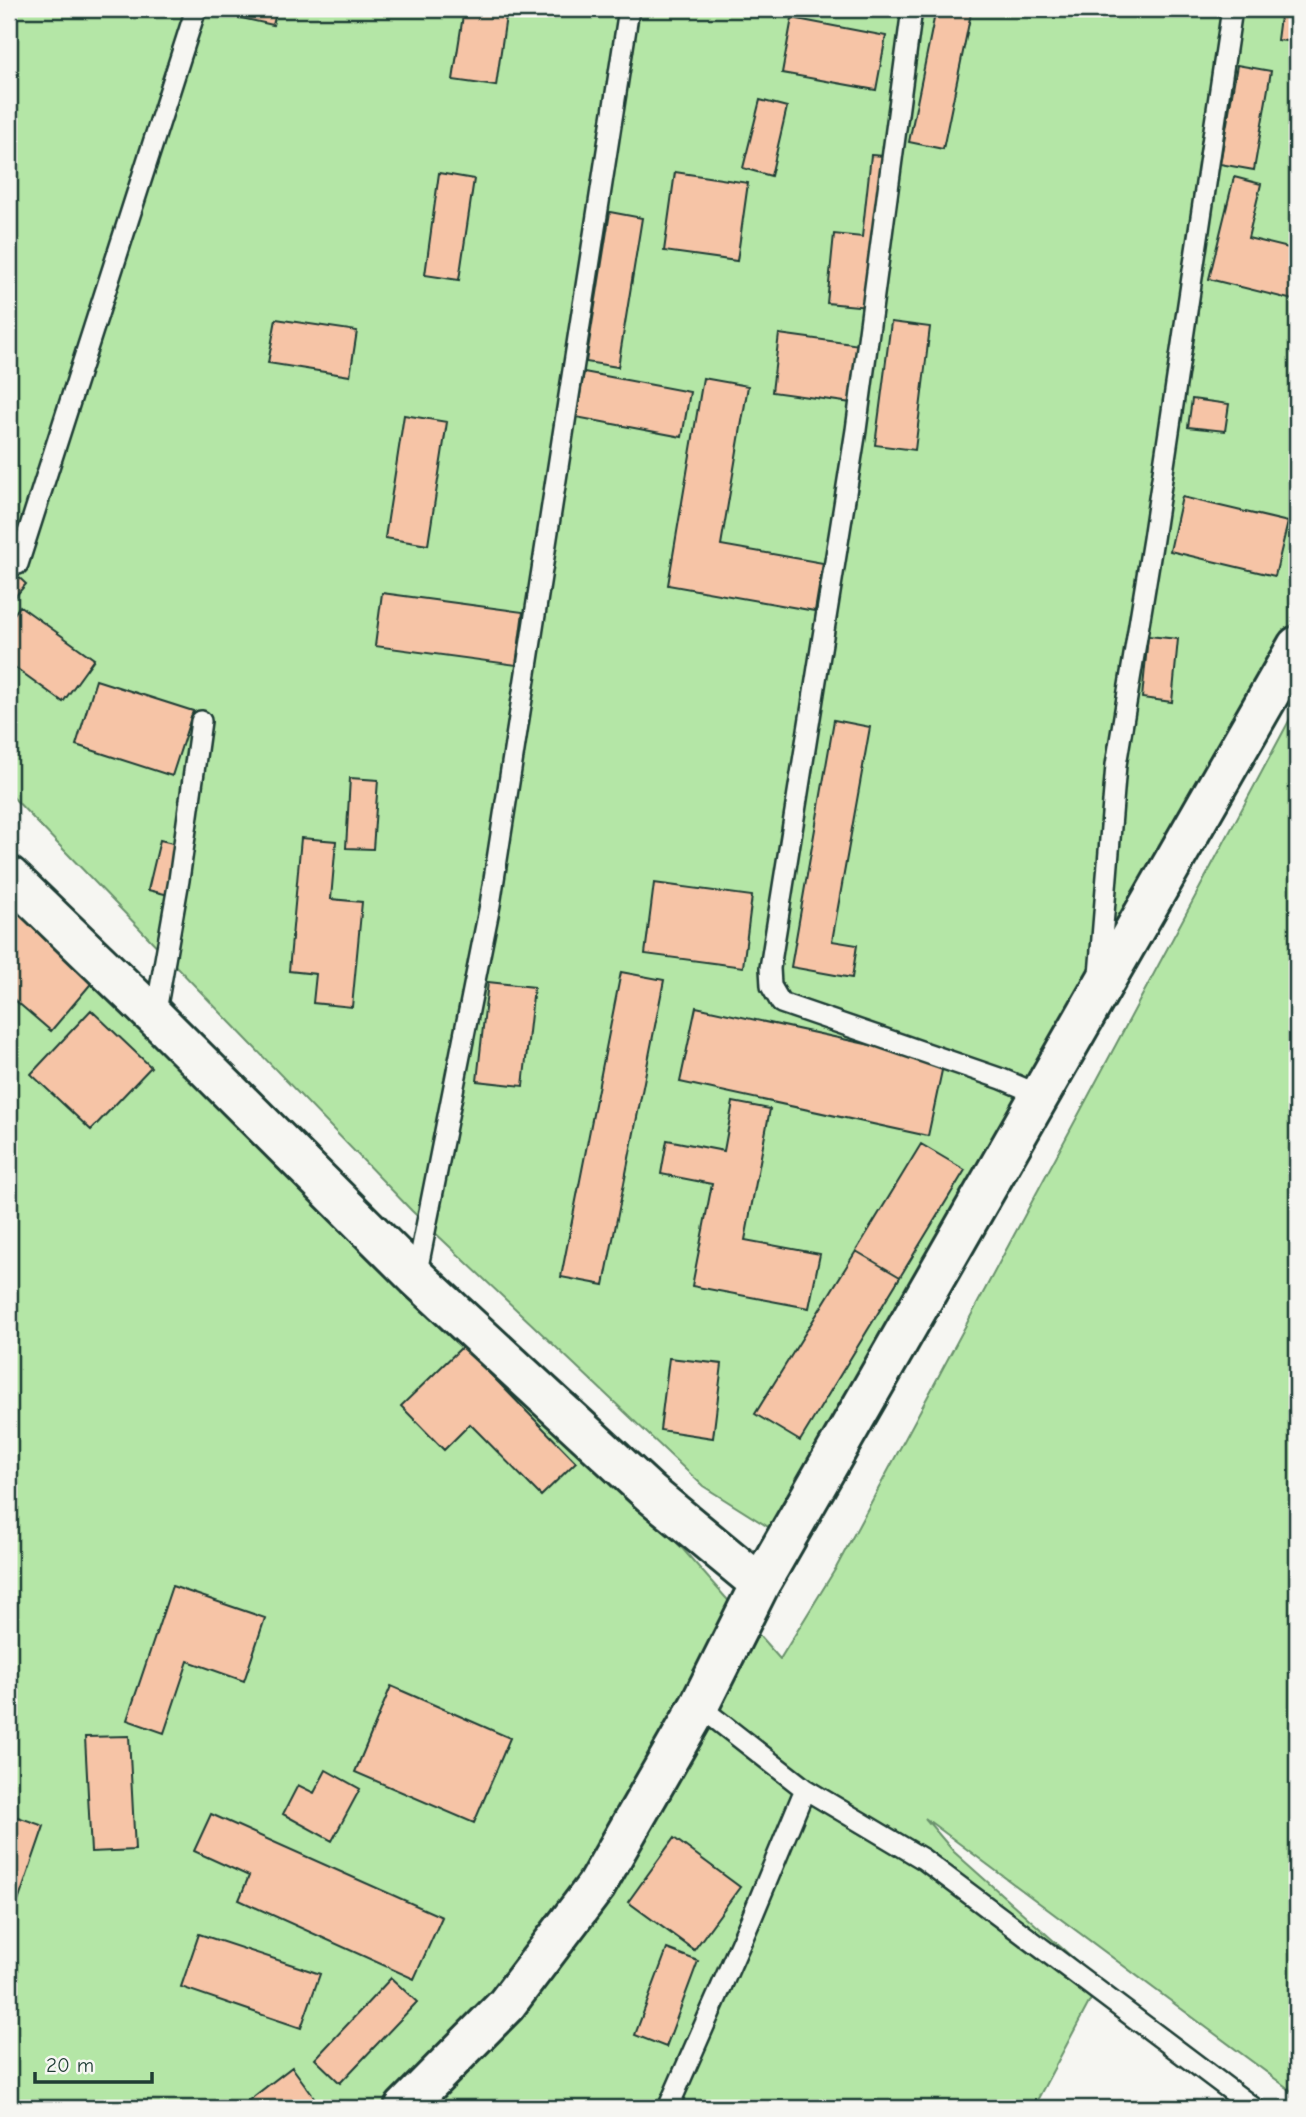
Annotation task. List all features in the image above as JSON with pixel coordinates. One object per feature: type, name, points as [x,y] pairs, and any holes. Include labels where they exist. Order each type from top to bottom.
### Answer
[{"type":"street","points":[[404,2108],[506,2005],[596,1886],[699,1706],[760,1584],[1297,646]]},
{"type":"street","points":[[9,876],[416,1277],[651,1494],[760,1584]]},
{"type":"lane","points":[[18,564],[196,9]]},
{"type":"lane","points":[[416,1277],[490,905],[629,9]]},
{"type":"lane","points":[[912,9],[856,430],[770,968],[771,986],[781,1003],[1002,1079],[1040,1095]]},
{"type":"lane","points":[[1098,994],[1116,765],[1153,539],[1232,9]]},
{"type":"lane","points":[[155,1017],[179,880],[201,721]]},
{"type":"lane","points":[[699,1706],[805,1789],[923,1859],[1254,2108]]},
{"type":"lane","points":[[668,2108],[805,1789]]},
{"type":"green space","points":[[9,9],[1297,9],[1297,632],[770,1528],[703,1486],[412,1211],[9,793]]},
{"type":"green space","points":[[1297,706],[1297,2095],[925,1818],[954,1852],[1100,1982],[1033,2108],[9,2108],[9,873],[680,1546],[780,1659],[836,1568]]},
{"type":"building","points":[[233,9],[277,9],[273,25],[232,16]]},
{"type":"building","points":[[464,9],[507,9],[496,86],[453,80]]},
{"type":"building","points":[[777,9],[807,9],[806,16]]},
{"type":"building","points":[[936,9],[971,13],[943,149],[909,142]]},
{"type":"building","points":[[1281,9],[1297,9],[1297,42],[1277,40]]},
{"type":"building","points":[[792,18],[886,36],[876,90],[782,73]]},
{"type":"building","points":[[1237,65],[1271,71],[1254,170],[1220,164]]},
{"type":"building","points":[[760,100],[787,107],[771,176],[743,168]]},
{"type":"building","points":[[871,155],[884,156],[868,307],[827,303],[834,234],[862,237]]},
{"type":"building","points":[[675,172],[748,183],[737,261],[664,251]]},
{"type":"building","points":[[439,173],[474,179],[459,280],[425,275]]},
{"type":"building","points":[[1234,177],[1261,184],[1248,238],[1297,250],[1297,301],[1209,279]]},
{"type":"building","points":[[610,212],[642,218],[618,367],[586,362]]},
{"type":"building","points":[[276,319],[357,331],[350,376],[268,363]]},
{"type":"building","points":[[891,322],[930,327],[915,450],[875,445]]},
{"type":"building","points":[[779,334],[860,345],[852,403],[772,392]]},
{"type":"building","points":[[584,372],[690,392],[682,437],[576,417]]},
{"type":"building","points":[[703,378],[748,386],[721,545],[823,563],[815,611],[668,585]]},
{"type":"building","points":[[1192,399],[1229,404],[1225,431],[1188,427]]},
{"type":"building","points":[[404,415],[447,422],[428,545],[385,538]]},
{"type":"building","points":[[1182,497],[1288,522],[1275,576],[1170,551]]},
{"type":"building","points":[[9,568],[26,584],[9,604]]},
{"type":"building","points":[[382,593],[523,612],[516,665],[375,646]]},
{"type":"building","points":[[20,606],[94,659],[63,702],[9,663],[9,621]]},
{"type":"building","points":[[1148,636],[1178,639],[1172,702],[1142,698]]},
{"type":"building","points":[[96,680],[193,711],[172,776],[76,745]]},
{"type":"building","points":[[834,720],[870,727],[832,941],[857,945],[852,978],[791,967]]},
{"type":"building","points":[[350,778],[378,780],[373,849],[346,848]]},
{"type":"building","points":[[301,838],[336,841],[331,899],[362,902],[352,1007],[313,1003],[316,974],[289,971]]},
{"type":"building","points":[[160,840],[181,845],[169,895],[148,890]]},
{"type":"building","points":[[654,883],[752,896],[743,967],[645,954]]},
{"type":"building","points":[[9,897],[100,973],[51,1031],[9,995]]},
{"type":"building","points":[[621,972],[664,980],[604,1285],[561,1277]]},
{"type":"building","points":[[488,982],[534,987],[523,1086],[477,1081]]},
{"type":"building","points":[[696,1007],[944,1061],[928,1136],[680,1082]]},
{"type":"building","points":[[91,1010],[151,1067],[91,1130],[31,1074]]},
{"type":"building","points":[[733,1102],[770,1109],[745,1240],[820,1254],[809,1308],[692,1286],[712,1184],[661,1174],[667,1140],[724,1151]]},
{"type":"building","points":[[921,1144],[965,1170],[900,1277],[856,1251]]},
{"type":"building","points":[[856,1251],[900,1277],[800,1441],[755,1414]]},
{"type":"building","points":[[463,1346],[576,1462],[541,1496],[470,1424],[444,1450],[401,1406]]},
{"type":"building","points":[[669,1358],[722,1364],[713,1438],[660,1430]]},
{"type":"building","points":[[172,1586],[265,1618],[244,1681],[188,1661],[164,1733],[127,1720]]},
{"type":"building","points":[[391,1686],[510,1738],[474,1823],[355,1772]]},
{"type":"building","points":[[129,1736],[135,1850],[91,1852],[85,1737]]},
{"type":"building","points":[[326,1770],[360,1789],[332,1841],[283,1814],[298,1785],[314,1793]]},
{"type":"building","points":[[9,1814],[44,1826],[9,1928]]},
{"type":"building","points":[[211,1814],[442,1917],[414,1979],[239,1900],[249,1876],[194,1851]]},
{"type":"building","points":[[674,1838],[740,1887],[694,1950],[628,1902]]},
{"type":"building","points":[[199,1934],[320,1974],[301,2028],[181,1987]]},
{"type":"building","points":[[667,1949],[698,1961],[666,2047],[635,2035]]},
{"type":"building","points":[[391,1978],[417,2002],[340,2083],[315,2059]]},
{"type":"building","points":[[292,2067],[316,2100],[305,2108],[239,2108]]}]
